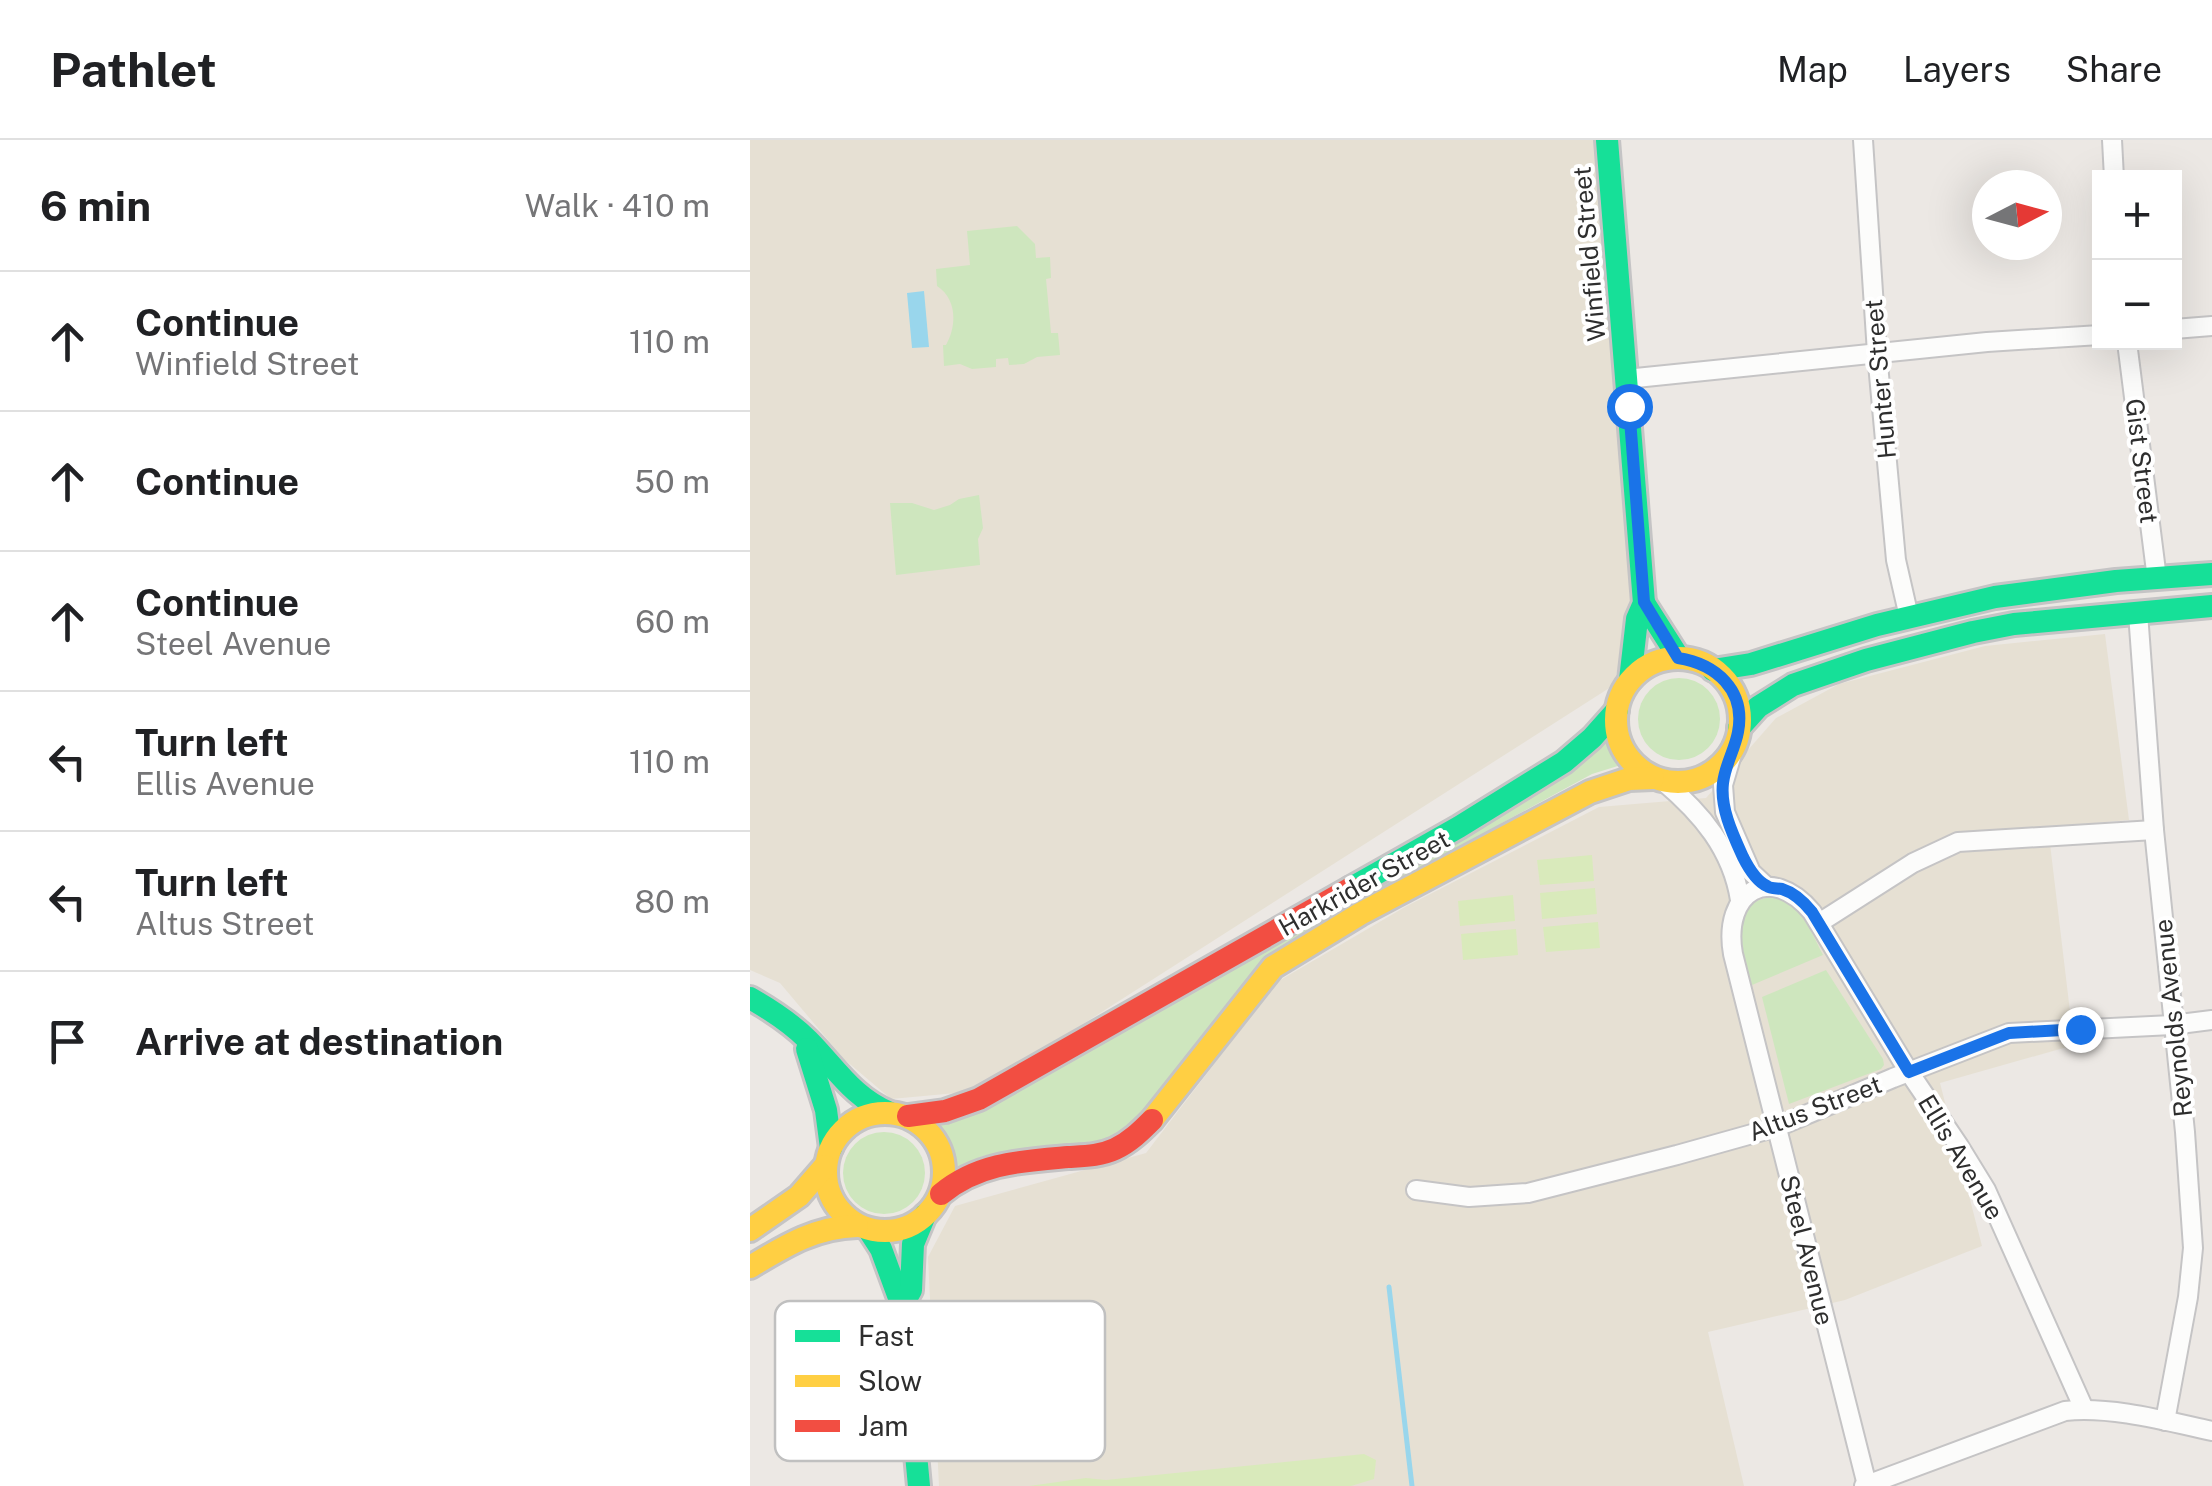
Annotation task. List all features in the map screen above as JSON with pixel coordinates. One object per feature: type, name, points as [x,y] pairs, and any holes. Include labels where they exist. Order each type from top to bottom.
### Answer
[{"type":"main road","name":"Winfield Street","points":[[1607,140],[1644,602],[1678,658]]},
{"type":"main road","points":[[1713,670],[1751,664],[1877,625],[2003,596],[2212,574]]},
{"type":"main road","name":"Winfield Street","points":[[1630,680],[1637,619],[1644,602]]},
{"type":"main road","points":[[1737,736],[1739,712],[1733,692],[1721,675],[1695,660],[1659,661],[1643,669],[1630,680],[1617,710],[1619,739],[1628,757],[1658,779],[1696,780],[1726,760],[1758,707],[1793,685],[1866,660],[2006,625],[2212,606]]},
{"type":"main road","name":"Harkrider Street","points":[[899,1114],[944,1112],[979,1099],[1409,856],[1564,762],[1617,710]]},
{"type":"main road","name":"Harkrider Street","points":[[941,1194],[984,1168],[1113,1150],[1150,1125],[1273,967],[1360,914],[1590,792],[1629,778],[1658,779]]},
{"type":"main road","points":[[750,998],[803,1035],[834,1073],[864,1100],[877,1109],[922,1124],[941,1153],[944,1182],[913,1244],[911,1290],[905,1301]]},
{"type":"main road","points":[[803,1035],[824,1096],[831,1132],[831,1197],[838,1209],[880,1243],[899,1301]]},
{"type":"main road","points":[[750,1230],[799,1196],[828,1157],[840,1133],[854,1122],[869,1116],[899,1114]]},
{"type":"main road","points":[[750,1267],[826,1226],[895,1231],[925,1215]]},
{"type":"main road","points":[[917,1461],[919,1486]]},
{"type":"street","name":"Hunter Street","points":[[1862,140],[1896,560],[1910,617]]},
{"type":"street","points":[[2112,140],[2114,170]]},
{"type":"street","points":[[2182,328],[2212,326]]},
{"type":"street","points":[[1626,379],[1987,342],[2092,335]]},
{"type":"street","name":"Gist Street","points":[[2128,350],[2157,578]]},
{"type":"street","name":"Reynolds Avenue","points":[[2138,613],[2193,1248],[2165,1421]]},
{"type":"street","points":[[1737,736],[1722,785],[1726,812],[1744,860],[1767,887],[1740,900]]},
{"type":"street","name":"Steel Avenue","points":[[1658,779],[1700,814],[1738,882],[1740,900],[1732,918],[1732,945],[1865,1485]]},
{"type":"street","points":[[1819,923],[1914,863],[1958,842],[2154,830]]},
{"type":"street","name":"Ellis Avenue","points":[[1767,887],[1781,889],[1804,902],[1986,1190],[2084,1409]]},
{"type":"street","name":"Altus Street","points":[[1416,1190],[1469,1196],[1528,1193],[1777,1126],[2009,1033],[2212,1020]]},
{"type":"street","points":[[1865,1485],[2065,1411],[2084,1409],[2212,1430]]},
{"type":"shaded area","points":[[750,140],[1596,140],[1631,610],[1614,685],[978,1091],[891,1099],[844,1059],[780,983],[750,970]]},
{"type":"shaded area","points":[[2105,634],[2129,820],[2048,827],[2074,1045],[1940,1083],[1982,1246],[1845,1300],[1708,1332],[1744,1486],[939,1486],[938,1461],[1105,1461],[1105,1301],[930,1301],[928,1257],[955,1206],[1146,1153],[1277,982],[1405,907],[1599,807],[1706,798],[1776,718],[1839,684],[1985,646]]},
{"type":"green space","points":[[1017,226],[1035,244],[1036,258],[1050,257],[1051,278],[1046,279],[1051,333],[1058,333],[1060,355],[1009,365],[1008,358],[996,359],[996,367],[944,366],[943,345],[950,337],[953,313],[944,291],[937,286],[936,269],[970,265],[967,231]]},
{"type":"green space","points":[[979,495],[983,528],[978,539],[980,565],[896,575],[890,503],[912,503],[934,510]]},
{"type":"green space","points":[[1679,678],[1708,690],[1720,719],[1708,748],[1679,760],[1650,748],[1638,719],[1650,690]]},
{"type":"green space","points":[[1606,736],[1621,765],[1592,774],[1271,955],[1148,1110],[1110,1139],[983,1156],[955,1168],[950,1146],[938,1126]]},
{"type":"green space","points":[[1592,855],[1594,881],[1540,885],[1537,860]]},
{"type":"green space","points":[[1595,888],[1597,914],[1542,919],[1540,893]]},
{"type":"green space","points":[[1513,895],[1515,921],[1460,926],[1458,901]]},
{"type":"green space","points":[[1773,897],[1798,912],[1823,955],[1752,985],[1741,944],[1741,919],[1746,908]]},
{"type":"green space","points":[[1598,922],[1600,948],[1546,952],[1543,927]]},
{"type":"green space","points":[[1516,929],[1518,955],[1463,960],[1461,934]]},
{"type":"green space","points":[[1826,970],[1884,1065],[1789,1104],[1762,997]]},
{"type":"green space","points":[[884,1132],[900,1135],[913,1144],[922,1157],[922,1189],[913,1202],[900,1211],[884,1214],[868,1211],[855,1202],[846,1189],[843,1173],[846,1157],[855,1144],[868,1135]]},
{"type":"green space","points":[[1364,1454],[1376,1460],[1374,1479],[1351,1486],[1029,1486],[1086,1478],[1106,1480]]},
{"type":"water","points":[[924,291],[929,347],[912,348],[907,293]]},
{"type":"waterway","points":[[1389,1287],[1412,1486]]},
{"type":"traffic: fast","points":[[1607,140],[1644,603],[1637,619],[1630,680]]},
{"type":"traffic: fast","points":[[1713,670],[1751,664],[1877,625],[1995,597],[2116,581],[2212,574]]},
{"type":"traffic: fast","points":[[1644,603],[1679,658]]},
{"type":"traffic: fast","points":[[1739,728],[1758,707],[1793,685],[1866,660],[1973,632],[2014,624],[2212,606]]},
{"type":"traffic: fast","points":[[1351,888],[1564,762],[1617,710]]},
{"type":"traffic: fast","points":[[750,998],[795,1028],[855,1090],[890,1113]]},
{"type":"traffic: fast","points":[[807,1049],[826,1110],[831,1148]]},
{"type":"traffic: fast","points":[[905,1301],[911,1290],[913,1244],[925,1215]]},
{"type":"traffic: fast","points":[[870,1232],[881,1249],[900,1301]]},
{"type":"traffic: fast","points":[[917,1461],[919,1486]]},
{"type":"traffic: slow","points":[[1678,658],[1702,663],[1722,676],[1735,696],[1740,720],[1735,744],[1722,764],[1702,777],[1678,782],[1654,777],[1634,764],[1621,744],[1616,720],[1621,696],[1634,676],[1654,663],[1678,658]]},
{"type":"traffic: slow","points":[[1152,1120],[1273,967],[1360,914],[1590,792],[1629,779],[1653,778]]},
{"type":"traffic: slow","points":[[885,1113],[908,1117],[927,1130],[940,1149],[944,1172],[940,1195],[927,1214],[908,1227],[885,1231],[862,1227],[843,1214],[830,1195],[826,1172],[830,1149],[843,1130],[862,1117],[885,1113]]},
{"type":"traffic: slow","points":[[750,1230],[799,1196],[825,1166]]},
{"type":"traffic: slow","points":[[750,1267],[814,1234],[857,1226]]},
{"type":"traffic: jam","points":[[908,1116],[945,1111],[979,1099],[1351,888]]},
{"type":"traffic: jam","points":[[941,1194],[970,1176],[1001,1165],[1109,1151],[1130,1140],[1152,1120]]},
{"type":"route","points":[[1629,406],[1644,602],[1678,658],[1708,666],[1721,675],[1733,692],[1739,728],[1722,785],[1726,812],[1751,872],[1767,887],[1796,896],[1812,912],[1909,1072],[2009,1033],[2080,1029]]}]
